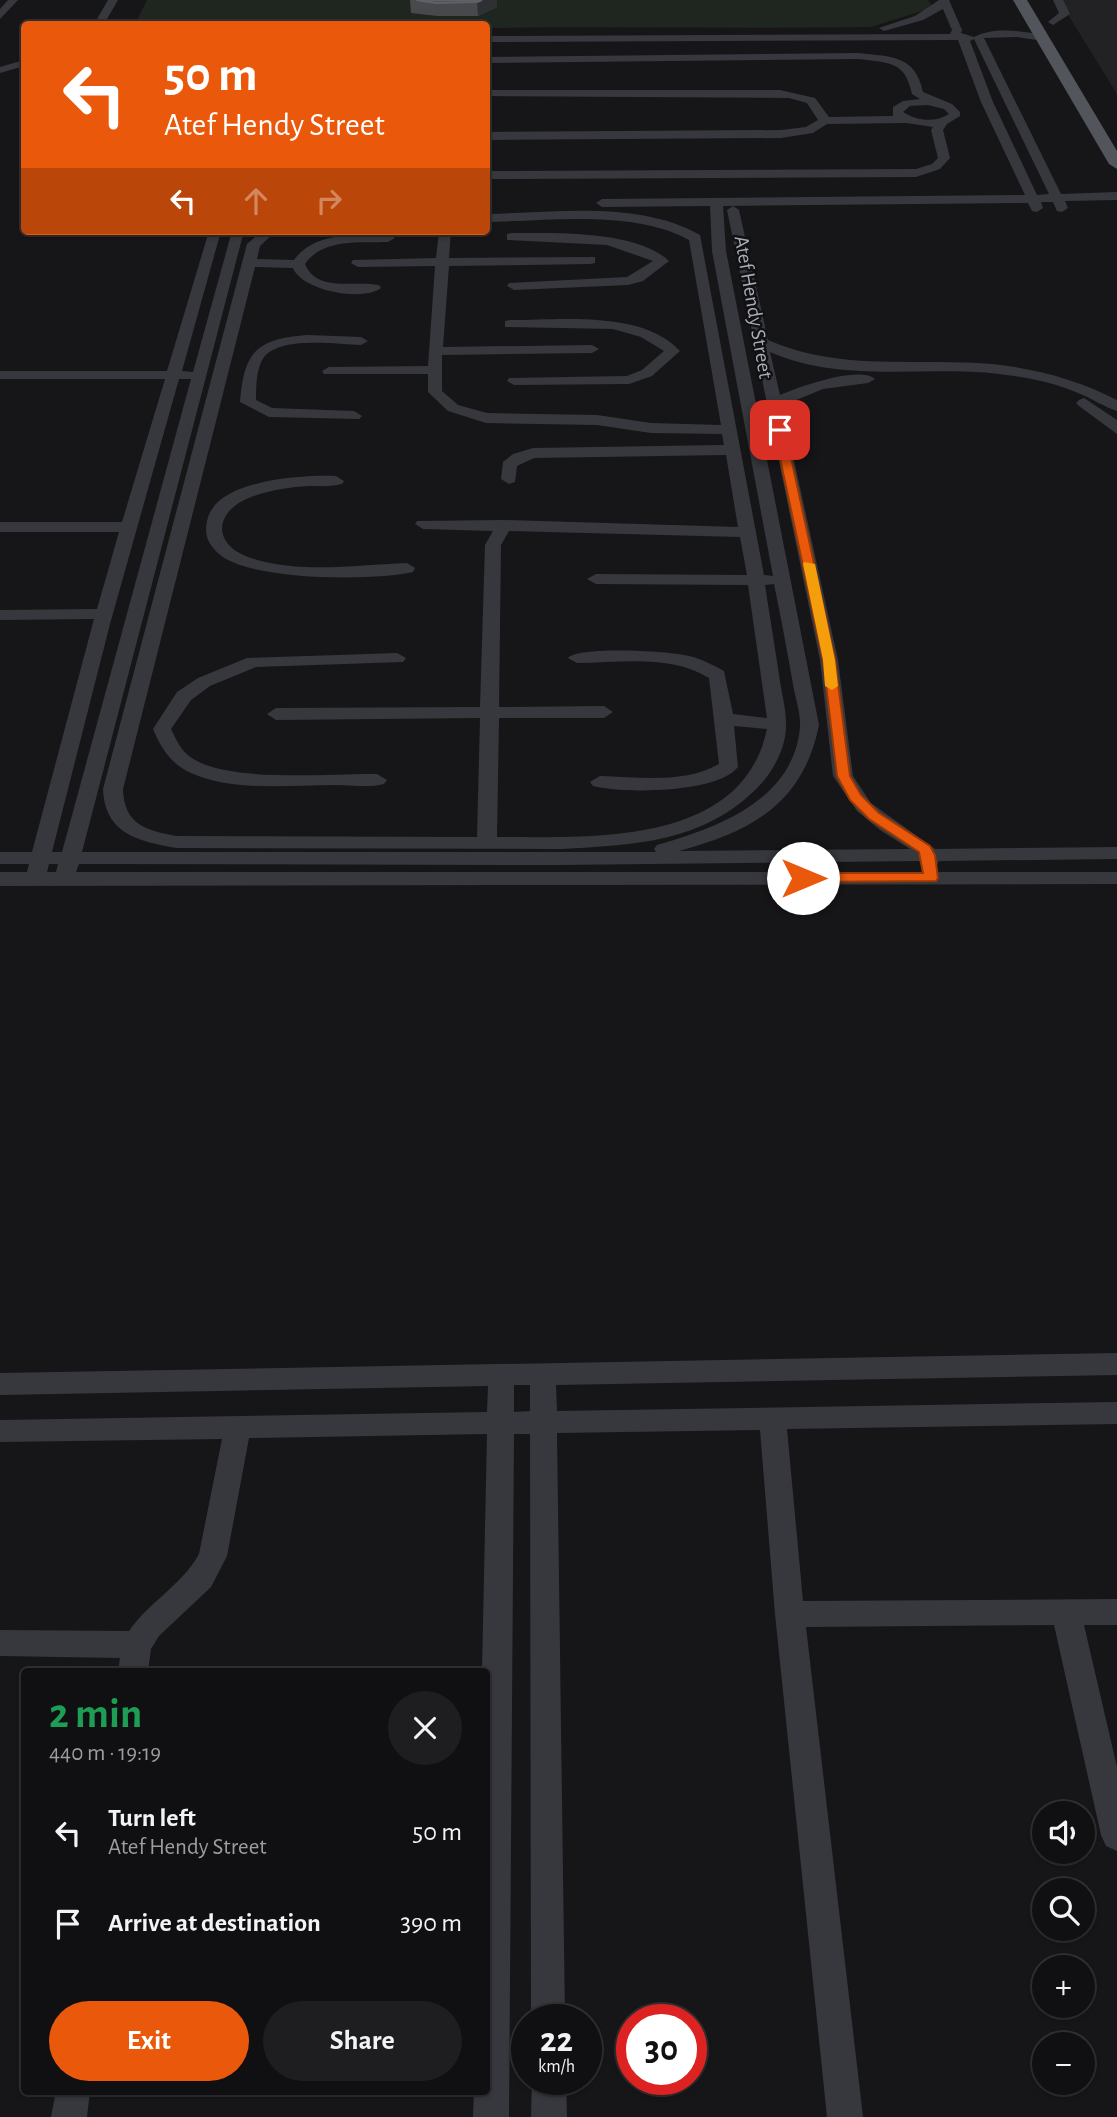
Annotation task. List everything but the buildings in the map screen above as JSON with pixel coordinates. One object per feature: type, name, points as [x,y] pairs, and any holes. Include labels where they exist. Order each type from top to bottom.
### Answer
[{"type":"main road","points":[[1020,0],[1117,164]]},
{"type":"main road","points":[[1050,16],[1064,39]]},
{"type":"street","points":[[0,16],[13,0]]},
{"type":"street","points":[[101,21],[113,0]]},
{"type":"street","points":[[1050,16],[1065,14],[1058,0]]},
{"type":"street","points":[[944,1],[947,19],[958,34],[1035,203]]},
{"type":"street","points":[[856,31],[902,24],[934,11],[944,1]]},
{"type":"street","points":[[980,34],[1018,29],[1033,23]]},
{"type":"street","points":[[904,31],[931,26]]},
{"type":"street","points":[[748,34],[904,31],[958,34]]},
{"type":"street","points":[[980,34],[1059,203]]},
{"type":"street","points":[[490,36],[1017,34],[1043,38]]},
{"type":"street","points":[[490,60],[859,56],[889,61],[908,69],[912,72],[918,94]]},
{"type":"street","points":[[4,61],[21,57]]},
{"type":"street","points":[[0,70],[21,64]]},
{"type":"street","points":[[490,93],[771,93],[807,99],[821,107],[834,107]]},
{"type":"street","points":[[918,94],[955,105]]},
{"type":"street","points":[[908,119],[897,113],[918,94]]},
{"type":"street","points":[[887,106],[987,102]]},
{"type":"street","points":[[490,176],[906,174],[925,171],[942,162],[949,122],[956,112],[955,105]]},
{"type":"street","points":[[821,107],[824,121]]},
{"type":"street","points":[[490,136],[781,134],[808,130],[824,121],[908,119],[949,122]]},
{"type":"street","points":[[981,119],[996,121]]},
{"type":"street","points":[[990,200],[1024,181]]},
{"type":"street","points":[[1059,203],[1117,196]]},
{"type":"street","points":[[490,212],[729,217],[990,200],[1035,203]]},
{"type":"street","points":[[490,204],[729,217],[791,209],[1035,203],[1117,208]]},
{"type":"street","points":[[769,215],[791,209]]},
{"type":"street","name":"Atef Hendy Street","points":[[625,868],[743,823],[782,790],[800,765],[809,739],[810,712],[720,259],[729,217]]},
{"type":"street","name":"Atef Hendy Street","points":[[729,217],[761,342],[829,660],[843,776],[864,807],[887,826],[918,844],[928,855]]},
{"type":"street","points":[[490,218],[608,218],[661,223],[681,229],[695,238],[680,260],[628,281],[514,286]]},
{"type":"street","points":[[35,879],[102,619],[214,235]]},
{"type":"street","points":[[64,879],[197,380],[239,235]]},
{"type":"street","points":[[266,235],[254,244],[113,789],[112,804],[119,819],[138,832],[176,842],[619,840],[663,833],[702,820],[736,798],[761,772],[772,749],[777,724],[756,580],[727,430],[694,351],[680,260]]},
{"type":"street","points":[[446,235],[435,351],[435,392],[453,408],[486,418],[597,420],[651,428],[727,430]]},
{"type":"street","points":[[512,237],[610,240],[680,260],[720,259]]},
{"type":"street","points":[[374,288],[347,288],[316,283],[299,271],[298,264],[307,252],[326,243],[388,238]]},
{"type":"street","points":[[358,263],[590,260]]},
{"type":"street","points":[[249,263],[298,264]]},
{"type":"street","points":[[510,324],[614,325],[694,351]]},
{"type":"street","points":[[354,416],[279,414],[260,410],[248,402],[250,375],[259,353],[276,344],[302,340],[360,341]]},
{"type":"street","points":[[761,342],[788,355],[833,366],[973,367],[1006,370],[1069,384],[1117,406]]},
{"type":"street","points":[[435,351],[592,349]]},
{"type":"street","points":[[514,381],[629,380],[694,351]]},
{"type":"street","points":[[831,383],[820,374],[825,368],[833,366]]},
{"type":"street","points":[[329,371],[435,370]]},
{"type":"street","points":[[0,375],[197,380]]},
{"type":"street","points":[[221,376],[250,375]]},
{"type":"street","points":[[775,405],[805,390],[861,379],[1005,379],[1074,398],[1096,410],[1117,429]]},
{"type":"street","points":[[0,385],[173,380]]},
{"type":"street","points":[[509,479],[509,466],[519,457],[533,453],[731,450]]},
{"type":"street","points":[[336,481],[284,481],[239,496],[223,508],[215,521],[213,532],[217,542],[233,556],[259,566],[280,570],[407,568]]},
{"type":"street","points":[[183,520],[215,521]]},
{"type":"street","points":[[423,524],[747,532]]},
{"type":"street","points":[[487,842],[493,545],[504,525]]},
{"type":"street","points":[[0,527],[130,527]]},
{"type":"street","points":[[596,579],[812,579]]},
{"type":"street","points":[[0,615],[102,619]]},
{"type":"street","points":[[0,625],[102,619]]},
{"type":"street","points":[[377,780],[238,779],[213,775],[193,767],[177,756],[166,743],[162,729],[184,696],[204,682],[253,662],[397,658]]},
{"type":"street","points":[[576,658],[671,658],[707,667],[718,675],[725,719],[728,767],[719,774],[691,780],[600,782]]},
{"type":"street","points":[[276,714],[604,712]]},
{"type":"street","points":[[725,719],[777,724]]},
{"type":"street","points":[[130,730],[162,729]]},
{"type":"street","points":[[0,879],[625,868],[928,855],[1117,853]]},
{"type":"street","points":[[928,855],[931,878]]},
{"type":"street","points":[[0,858],[625,868],[931,878],[1117,878]]},
{"type":"street","points":[[0,1384],[1117,1364]]},
{"type":"street","points":[[543,1374],[541,1422],[548,2004]]},
{"type":"street","points":[[491,2117],[501,1375]]},
{"type":"street","points":[[0,1431],[1117,1413]]},
{"type":"street","points":[[772,1418],[790,1614],[845,2117]]},
{"type":"street","points":[[0,1643],[135,1658],[149,1627],[201,1578],[212,1556],[238,1427]]},
{"type":"street","points":[[1066,1612],[1117,1835]]},
{"type":"street","points":[[790,1614],[1117,1612]]},
{"type":"street","points":[[69,2117],[72,2095]]},
{"type":"street","points":[[549,2095],[549,2117]]},
{"type":"shaded area","points":[[147,0],[928,0],[931,5],[928,9],[871,27],[490,28],[490,21],[136,21]]},
{"type":"shaded area","points":[[1059,0],[1117,0],[1117,94]]},
{"type":"slow traffic","points":[[809,564],[832,686]]},
{"type":"route","points":[[780,430],[829,660],[843,776],[855,797],[874,816],[925,849],[931,878],[803,878]]}]
